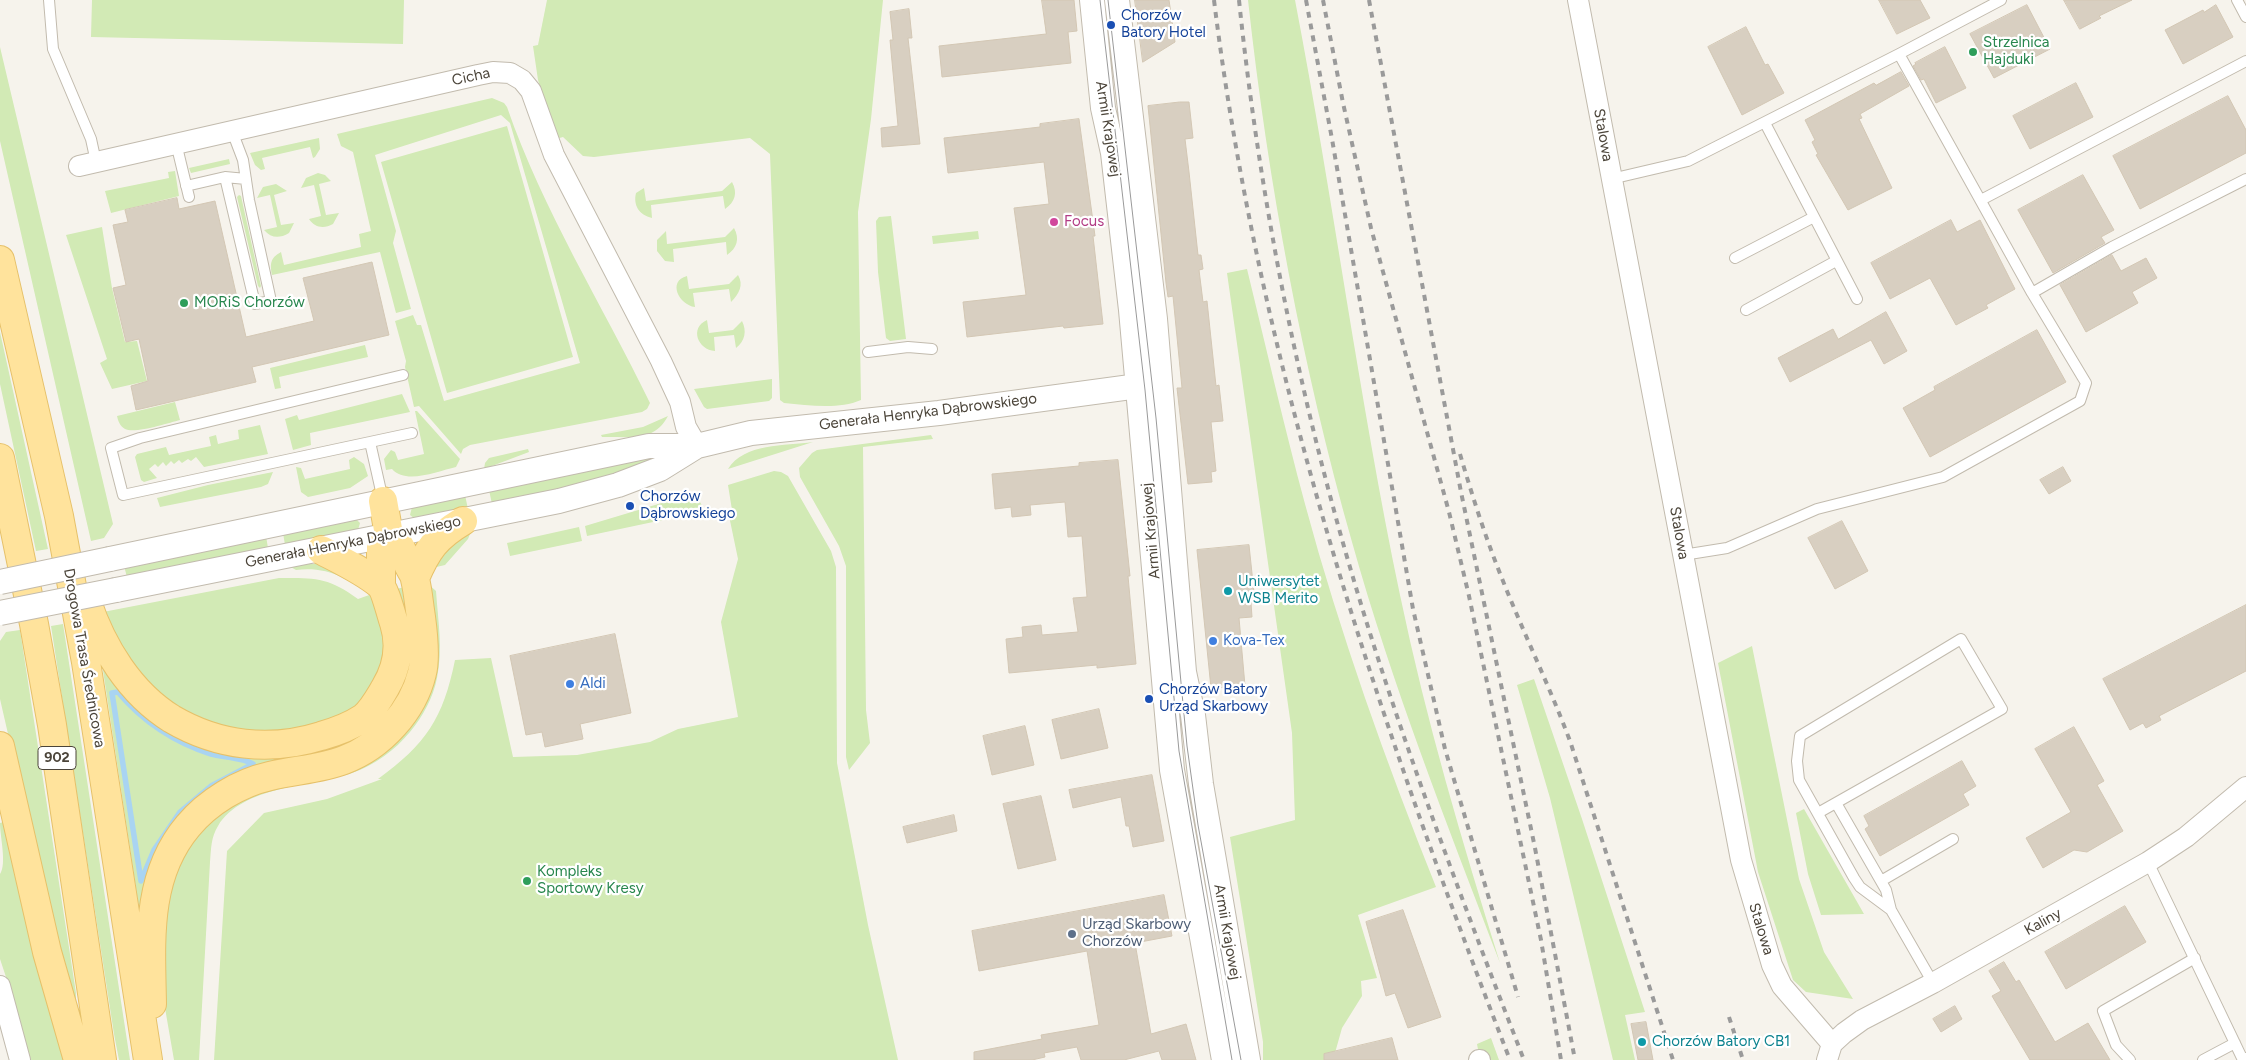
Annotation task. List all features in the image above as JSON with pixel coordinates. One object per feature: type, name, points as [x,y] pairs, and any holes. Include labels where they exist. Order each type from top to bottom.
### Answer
[{"type":"main road","name":"Drogowa Trasa Średnicowa","points":[[0,260],[60,516],[88,671],[148,1060]]},
{"type":"main road","name":"902","points":[[0,458],[31,606],[50,716],[102,1060]]},
{"type":"main road","points":[[152,1060],[151,920],[159,882],[177,841],[188,826],[201,814],[219,799],[241,786],[270,776],[344,760],[369,748],[388,732],[404,713],[415,694],[422,672],[423,628],[415,578],[406,561],[400,543],[390,535],[383,501]]},
{"type":"main road","points":[[60,516],[95,626],[112,656],[129,680],[149,701],[171,718],[211,737],[235,744],[257,746],[305,741],[331,733],[363,718],[378,700],[390,680],[398,657],[395,626],[381,586],[381,547],[390,535]]},
{"type":"main road","points":[[415,578],[425,555],[435,542],[441,535],[463,521]]},
{"type":"main road","points":[[320,550],[347,563],[381,586]]},
{"type":"main road","points":[[0,746],[47,952],[78,1060]]},
{"type":"street","name":"Armii Krajowej","points":[[1092,0],[1102,96],[1113,153],[1149,384],[1184,672],[1193,715],[1200,776],[1248,1060]]},
{"type":"street","name":"Armii Krajowej","points":[[1117,0],[1155,319],[1149,384],[1173,781],[1224,1060]]},
{"type":"street","name":"Stalowa","points":[[1578,0],[1741,860],[1772,965],[1782,986],[1830,1052]]},
{"type":"street","name":"Cicha","points":[[88,164],[493,72],[510,73],[516,76],[531,91],[554,155],[657,354],[680,402],[686,427],[697,446]]},
{"type":"street","points":[[1102,96],[1128,92]]},
{"type":"street","name":"Generała Henryka Dąbrowskiego","points":[[0,582],[649,446],[697,446],[751,433],[938,413],[1149,384]]},
{"type":"street","name":"Generała Henryka Dąbrowskiego","points":[[0,613],[559,501],[618,485],[660,469],[697,446]]},
{"type":"street","points":[[1170,751],[1195,743]]},
{"type":"street","points":[[1173,781],[1200,776]]},
{"type":"street","name":"Kaliny","points":[[1830,1052],[1844,1033],[1862,1020],[1933,983],[2148,862],[2186,837],[2246,787]]},
{"type":"street","points":[[1187,859],[1213,854]]},
{"type":"street","points":[[0,986],[20,1060]]},
{"type":"lane","points":[[49,0],[53,49],[91,139],[88,164]]},
{"type":"lane","points":[[1611,179],[1688,161],[1900,54],[2001,0]]},
{"type":"lane","points":[[2237,0],[2246,17]]},
{"type":"lane","points":[[1683,555],[1727,548],[1817,509],[1943,477],[2080,401],[2086,382],[2032,293],[1900,54]]},
{"type":"lane","points":[[1981,200],[2246,62]]},
{"type":"lane","points":[[1765,123],[1856,299]]},
{"type":"lane","points":[[225,177],[255,304],[271,301],[243,160],[232,131]]},
{"type":"lane","points":[[176,143],[189,197]]},
{"type":"lane","points":[[186,186],[225,177],[246,179]]},
{"type":"lane","points":[[2032,293],[2112,247],[2246,179]]},
{"type":"lane","points":[[1735,258],[1814,217]]},
{"type":"lane","points":[[1746,310],[1836,260]]},
{"type":"lane","points":[[868,352],[908,346],[932,348]]},
{"type":"lane","points":[[403,375],[140,438],[111,448],[123,495],[412,433]]},
{"type":"lane","points":[[370,442],[383,501]]},
{"type":"lane","points":[[1818,813],[2002,710],[1961,639],[1800,736],[1797,761],[1799,780],[1860,887],[1891,910]]},
{"type":"lane","points":[[1836,803],[1886,890],[1891,910],[1933,983]]},
{"type":"lane","points":[[1881,881],[1953,839]]},
{"type":"lane","points":[[2148,862],[2244,1059]]},
{"type":"lane","points":[[2130,1060],[2116,1045],[2103,1011],[2194,958]]},
{"type":"lane","points":[[2203,1060],[2235,1043]]},
{"type":"green space","points":[[92,0],[404,0],[403,44],[91,37]]},
{"type":"green space","points":[[547,0],[883,0],[871,119],[858,212],[861,400],[843,405],[823,406],[784,403],[780,400],[770,154],[750,138],[594,157],[583,156],[563,137],[556,139],[538,80],[533,46],[538,45]]},
{"type":"green space","points":[[1248,0],[1295,0],[1385,521],[1410,642],[1445,780],[1500,963],[1402,701],[1352,542],[1334,475],[1302,341],[1289,273],[1266,137]]},
{"type":"green space","points":[[0,47],[113,524],[104,538],[91,541],[0,141]]},
{"type":"green space","points":[[492,98],[504,103],[507,107],[555,220],[650,403],[647,409],[642,412],[470,445],[463,449],[461,454],[419,406],[414,407],[405,367],[406,361],[395,321],[413,315],[417,325],[421,325],[444,401],[580,363],[510,123],[501,115],[375,155],[396,231],[393,243],[411,309],[396,313],[380,252],[272,275],[271,264],[273,259],[281,252],[284,265],[361,247],[359,234],[371,231],[353,152],[341,146],[337,134]]},
{"type":"green space","points":[[507,126],[573,357],[447,393],[381,162]]},
{"type":"green space","points":[[319,138],[320,149],[315,157],[313,158],[310,147],[262,158],[265,169],[261,170],[255,165],[250,153]]},
{"type":"green space","points":[[229,159],[230,164],[191,173],[189,168]]},
{"type":"green space","points":[[175,171],[179,196],[111,213],[105,191],[169,178],[168,172]]},
{"type":"green space","points":[[318,173],[325,175],[331,181],[319,184],[326,215],[339,213],[333,224],[326,227],[317,226],[309,219],[321,216],[314,185],[301,188],[306,178]]},
{"type":"green space","points":[[732,182],[735,194],[731,203],[725,209],[723,196],[651,205],[652,218],[640,212],[635,202],[636,193],[644,188],[646,201],[722,191]]},
{"type":"green space","points":[[276,184],[287,191],[274,195],[281,225],[294,223],[289,233],[279,237],[269,235],[264,230],[277,227],[270,195],[257,198],[263,187]]},
{"type":"green space","points":[[241,196],[260,288],[237,197]]},
{"type":"green space","points":[[891,216],[906,339],[890,341],[886,338],[878,272],[876,221],[879,217]]},
{"type":"green space","points":[[102,227],[112,288],[125,342],[137,341],[147,381],[112,389],[100,363],[107,359],[66,235]]},
{"type":"green space","points":[[734,228],[737,240],[733,249],[727,255],[726,242],[673,249],[674,262],[665,261],[657,251],[657,240],[666,231],[667,244],[725,237]]},
{"type":"green space","points":[[978,231],[979,239],[933,244],[932,236]]},
{"type":"green space","points":[[1247,269],[1297,475],[1333,601],[1399,793],[1436,887],[1358,915],[1377,978],[1361,981],[1362,996],[1342,1028],[1333,1060],[1263,1060],[1263,1042],[1230,837],[1295,820],[1292,733],[1227,273]]},
{"type":"green space","points":[[738,275],[741,286],[731,302],[729,289],[693,293],[695,307],[684,302],[678,293],[678,283],[687,276],[689,289],[729,284]]},
{"type":"green space","points":[[707,320],[709,333],[733,330],[742,321],[745,332],[743,339],[736,348],[734,335],[714,337],[715,351],[709,350],[700,343],[697,333],[701,324]]},
{"type":"green space","points":[[0,332],[48,549],[36,551],[0,384]]},
{"type":"green space","points":[[365,345],[368,357],[279,377],[281,388],[275,389],[270,368]]},
{"type":"green space","points":[[772,379],[772,398],[769,401],[707,409],[694,389]]},
{"type":"green space","points":[[402,394],[410,412],[310,433],[311,445],[293,450],[285,419],[297,415],[299,420]]},
{"type":"green space","points":[[175,402],[180,420],[130,430],[125,429],[117,418],[117,416]]},
{"type":"green space","points":[[415,411],[460,459],[456,467],[422,476],[405,476],[398,474],[392,469],[386,470],[384,459],[391,450],[395,452],[398,460],[424,454]]},
{"type":"green space","points":[[668,416],[662,425],[648,434],[631,437],[602,437],[601,435],[643,427]]},
{"type":"green space","points":[[260,425],[268,454],[204,467],[196,457],[191,461],[188,459],[182,463],[179,460],[174,464],[171,461],[166,466],[163,462],[158,467],[155,464],[149,469],[157,478],[144,482],[141,480],[135,457],[137,454],[166,447],[169,455],[211,446],[209,437],[216,435],[218,444],[239,439],[238,430]]},
{"type":"green space","points":[[931,435],[933,439],[863,447],[866,710],[870,743],[849,770],[846,757],[846,566],[839,546],[800,477],[799,468],[817,450]]},
{"type":"green space","points":[[813,442],[728,469],[744,454],[755,450],[778,445]]},
{"type":"green space","points":[[528,449],[529,452],[484,469],[485,463],[489,458]]},
{"type":"green space","points":[[654,456],[657,460],[579,485],[492,504],[489,490]]},
{"type":"green space","points":[[354,457],[364,464],[368,476],[350,488],[308,497],[301,492],[296,467],[301,468],[305,479],[350,469],[349,460]]},
{"type":"green space","name":"Kompleks Sportowy Kresy","points":[[774,471],[788,476],[831,551],[836,567],[837,763],[868,925],[898,1060],[214,1060],[227,851],[264,813],[327,799],[382,779],[378,779],[409,754],[430,729],[445,699],[455,660],[491,658],[513,757],[577,755],[650,742],[678,729],[738,717],[721,622],[738,559],[728,511],[732,510],[728,485]]},
{"type":"green space","points":[[273,472],[268,484],[261,487],[160,507],[157,498],[208,485]]},
{"type":"green space","points":[[695,493],[705,511],[587,536],[585,526]]},
{"type":"green space","points":[[465,495],[468,509],[415,519],[410,515],[412,507]]},
{"type":"green space","points":[[356,519],[360,523],[358,530],[285,545],[283,533]]},
{"type":"green space","points":[[579,527],[582,541],[510,556],[507,543]]},
{"type":"green space","points":[[472,529],[468,539],[445,565],[428,569],[432,559]]},
{"type":"green space","points":[[266,536],[268,548],[127,577],[124,566]]},
{"type":"green space","points":[[320,564],[362,584],[354,584],[326,571],[296,570],[289,566]]},
{"type":"green space","points":[[279,578],[321,580],[338,586],[358,599],[372,594],[384,613],[389,662],[355,712],[291,737],[195,724],[132,673],[103,612]]},
{"type":"green space","points":[[427,583],[436,591],[439,667],[430,700],[410,732],[398,745],[369,766],[352,773],[260,795],[243,803],[229,813],[218,826],[211,852],[199,1060],[174,1060],[161,985],[170,867],[226,802],[402,729]]},
{"type":"green space","points":[[405,587],[412,620],[409,680],[389,717],[349,746],[241,776],[141,908],[139,908],[102,664],[202,746],[376,718],[396,589]]},
{"type":"green space","points":[[63,624],[130,1060],[119,1060],[114,1034],[51,626]]},
{"type":"green space","points":[[20,630],[76,1001],[69,1000],[0,699],[0,641],[6,632]]},
{"type":"green space","points":[[1752,646],[1799,879],[1824,952],[1853,999],[1806,992],[1793,980],[1758,872],[1718,663]]},
{"type":"green space","points":[[1534,679],[1645,1012],[1625,1015],[1635,1060],[1613,1060],[1550,798],[1517,685]]},
{"type":"green space","points":[[1804,809],[1864,914],[1821,915],[1808,874],[1796,813]]},
{"type":"green space","points":[[7,821],[67,1060],[29,1060],[13,998],[0,959],[0,874],[3,857],[0,823]]},
{"type":"green space","points":[[1491,1038],[1499,1060],[1480,1060],[1477,1044]]},
{"type":"building","points":[[1042,0],[1074,0],[1077,31],[1068,32],[1071,63],[942,77],[939,46],[1046,34]]},
{"type":"building","points":[[1135,0],[1169,0],[1175,42],[1143,62]]},
{"type":"building","points":[[1879,0],[1920,0],[1930,18],[1897,34]]},
{"type":"building","points":[[2064,0],[2132,0],[2099,16],[2101,18],[2080,29]]},
{"type":"building","points":[[2027,5],[2050,49],[1994,78],[1970,34]]},
{"type":"building","points":[[2216,5],[2233,37],[2183,64],[2165,30]]},
{"type":"building","points":[[909,9],[912,38],[908,38],[920,144],[882,147],[881,128],[898,126],[890,40],[893,40],[890,12]]},
{"type":"building","points":[[1746,27],[1765,65],[1768,64],[1784,93],[1742,115],[1708,47]]},
{"type":"building","points":[[1945,47],[1966,88],[1936,103],[1924,79],[1921,80],[1913,66],[1915,63]]},
{"type":"building","points":[[1901,72],[1909,86],[1860,114],[1862,118],[1859,119],[1892,188],[1848,210],[1816,155],[1818,154],[1812,142],[1815,140],[1805,120],[1874,83],[1876,85]]},
{"type":"building","points":[[2076,83],[2093,117],[2030,149],[2013,116]]},
{"type":"building","points":[[2228,96],[2246,130],[2246,153],[2140,209],[2113,156]]},
{"type":"building","points":[[1189,102],[1193,138],[1185,139],[1198,255],[1201,255],[1203,269],[1199,270],[1203,302],[1207,301],[1216,386],[1219,385],[1223,421],[1211,422],[1216,471],[1211,472],[1212,482],[1188,484],[1177,388],[1182,388],[1173,296],[1168,297],[1166,283],[1148,106]]},
{"type":"building","name":"Focus","points":[[1079,119],[1095,236],[1093,236],[1103,324],[1064,328],[1063,326],[967,337],[963,302],[1026,295],[1014,208],[1049,204],[1044,162],[948,173],[944,138],[1040,127],[1040,124]]},
{"type":"building","points":[[2083,175],[2114,230],[2101,237],[2105,243],[2053,273],[2018,210]]},
{"type":"building","name":"MORiS Chorzów","points":[[177,198],[179,209],[215,201],[246,337],[314,321],[303,278],[372,262],[389,335],[252,367],[256,382],[136,410],[131,386],[148,381],[139,339],[126,342],[113,288],[126,285],[113,225],[128,222],[125,210]]},
{"type":"building","points":[[1951,220],[1957,232],[1980,220],[2015,289],[1986,305],[1988,308],[1956,325],[1930,278],[1890,299],[1871,263]]},
{"type":"building","points":[[2112,255],[2121,271],[2146,258],[2157,278],[2132,292],[2138,303],[2086,332],[2060,285]]},
{"type":"building","points":[[1886,312],[1907,351],[1884,364],[1871,340],[1790,382],[1778,358],[1833,329],[1838,339]]},
{"type":"building","points":[[2037,330],[2066,382],[1930,457],[1903,408],[1935,390],[1934,387]]},
{"type":"building","points":[[1118,460],[1130,576],[1128,576],[1136,664],[1097,668],[1097,665],[1009,673],[1006,639],[1023,637],[1022,627],[1041,625],[1042,635],[1078,632],[1073,598],[1087,597],[1082,536],[1068,537],[1065,502],[1030,505],[1031,515],[1012,517],[1011,507],[995,509],[992,474],[1079,466],[1079,463]]},
{"type":"building","points":[[2063,467],[2071,481],[2049,494],[2040,480]]},
{"type":"building","points":[[1842,521],[1868,571],[1835,589],[1808,538]]},
{"type":"building","name":"Uniwersytet WSB Merito","points":[[1249,545],[1255,602],[1251,603],[1252,617],[1239,618],[1245,686],[1211,688],[1197,550]]},
{"type":"building","points":[[2246,605],[2246,671],[2159,716],[2161,720],[2146,728],[2143,723],[2130,730],[2103,679]]},
{"type":"building","name":"Aldi","points":[[615,634],[631,713],[580,724],[583,739],[545,747],[542,732],[526,735],[510,656]]},
{"type":"building","points":[[1099,709],[1108,748],[1061,759],[1052,720]]},
{"type":"building","points":[[1025,726],[1034,765],[992,775],[983,736]]},
{"type":"building","points":[[2074,727],[2104,781],[2097,785],[2123,831],[2087,852],[2074,850],[2043,868],[2026,838],[2071,812],[2035,749]]},
{"type":"building","points":[[1962,761],[1976,786],[1963,794],[1969,805],[1880,856],[1865,829],[1869,826],[1864,816]]},
{"type":"building","points":[[1152,775],[1164,841],[1133,847],[1129,826],[1126,826],[1121,797],[1073,808],[1069,790]]},
{"type":"building","points":[[1041,796],[1056,860],[1018,869],[1003,804]]},
{"type":"building","points":[[954,815],[957,831],[907,843],[903,827]]},
{"type":"building","points":[[1164,895],[1172,936],[1135,943],[1151,1034],[1186,1024],[1196,1060],[1162,1060],[1159,1051],[1124,1060],[1081,1060],[1077,1047],[1044,1053],[1045,1057],[1032,1060],[974,1060],[974,1052],[1042,1039],[1041,1035],[1099,1025],[1087,951],[979,971],[972,931]]},
{"type":"building","points":[[2125,906],[2146,942],[2066,989],[2045,952]]},
{"type":"building","points":[[1403,910],[1441,1017],[1408,1028],[1395,993],[1386,996],[1366,922]]},
{"type":"building","points":[[2004,962],[2016,982],[2019,980],[2055,1042],[2088,1023],[2110,1060],[2030,1060],[1992,996],[2001,991],[1989,971]]},
{"type":"building","points":[[1955,1006],[1962,1019],[1941,1032],[1933,1019]]},
{"type":"building","name":"Chorzów Batory CB1","points":[[1646,1022],[1653,1060],[1638,1060],[1631,1024]]},
{"type":"building","points":[[1392,1038],[1398,1060],[1324,1060],[1324,1054]]},
{"type":"waterway","points":[[118,692],[127,703],[148,721],[185,744],[211,754],[239,759],[253,764],[211,786],[180,812],[154,850],[141,881],[112,693],[118,692]]},
{"type":"tram line","points":[[1100,0],[1145,390],[1179,751],[1232,1060]]},
{"type":"tram line","points":[[1108,0],[1156,418],[1187,746],[1198,825],[1241,1060]]},
{"type":"railway","points":[[1214,0],[1234,137],[1261,272],[1292,406],[1329,539],[1414,801],[1510,1060]]},
{"type":"railway","points":[[1239,0],[1256,137],[1279,274],[1308,409],[1343,543],[1362,609],[1405,739],[1451,868],[1524,1060]]},
{"type":"railway","points":[[1306,0],[1332,139],[1413,609],[1445,749],[1518,997]]},
{"type":"railway","points":[[1323,0],[1343,103],[1371,228],[1449,512],[1469,596],[1541,940],[1561,1060]]},
{"type":"railway","points":[[1369,0],[1461,492],[1535,848],[1575,1060]]},
{"type":"railway","points":[[1460,454],[1495,561],[1570,741],[1673,1060]]},
{"type":"railway","points":[[1729,1017],[1743,1060]]},
{"type":"place","name":"Chorzów Batory Hotel","points":[[1111,25]]},
{"type":"place","name":"Strzelnica Hajduki","points":[[1973,52]]},
{"type":"place","name":"Focus","points":[[1054,222]]},
{"type":"place","name":"MORiS Chorzów","points":[[184,303]]},
{"type":"place","name":"Chorzów Dąbrowskiego","points":[[630,506]]},
{"type":"place","name":"Uniwersytet WSB Merito","points":[[1228,591]]},
{"type":"place","name":"Kova-Tex","points":[[1213,641]]},
{"type":"place","name":"Aldi","points":[[570,684]]},
{"type":"place","name":"Chorzów Batory Urząd Skarbowy","points":[[1149,699]]},
{"type":"place","name":"Kompleks Sportowy Kresy","points":[[527,881]]},
{"type":"place","name":"Urząd Skarbowy Chorzów","points":[[1072,934]]},
{"type":"place","name":"Chorzów Batory CB1","points":[[1642,1042]]}]
